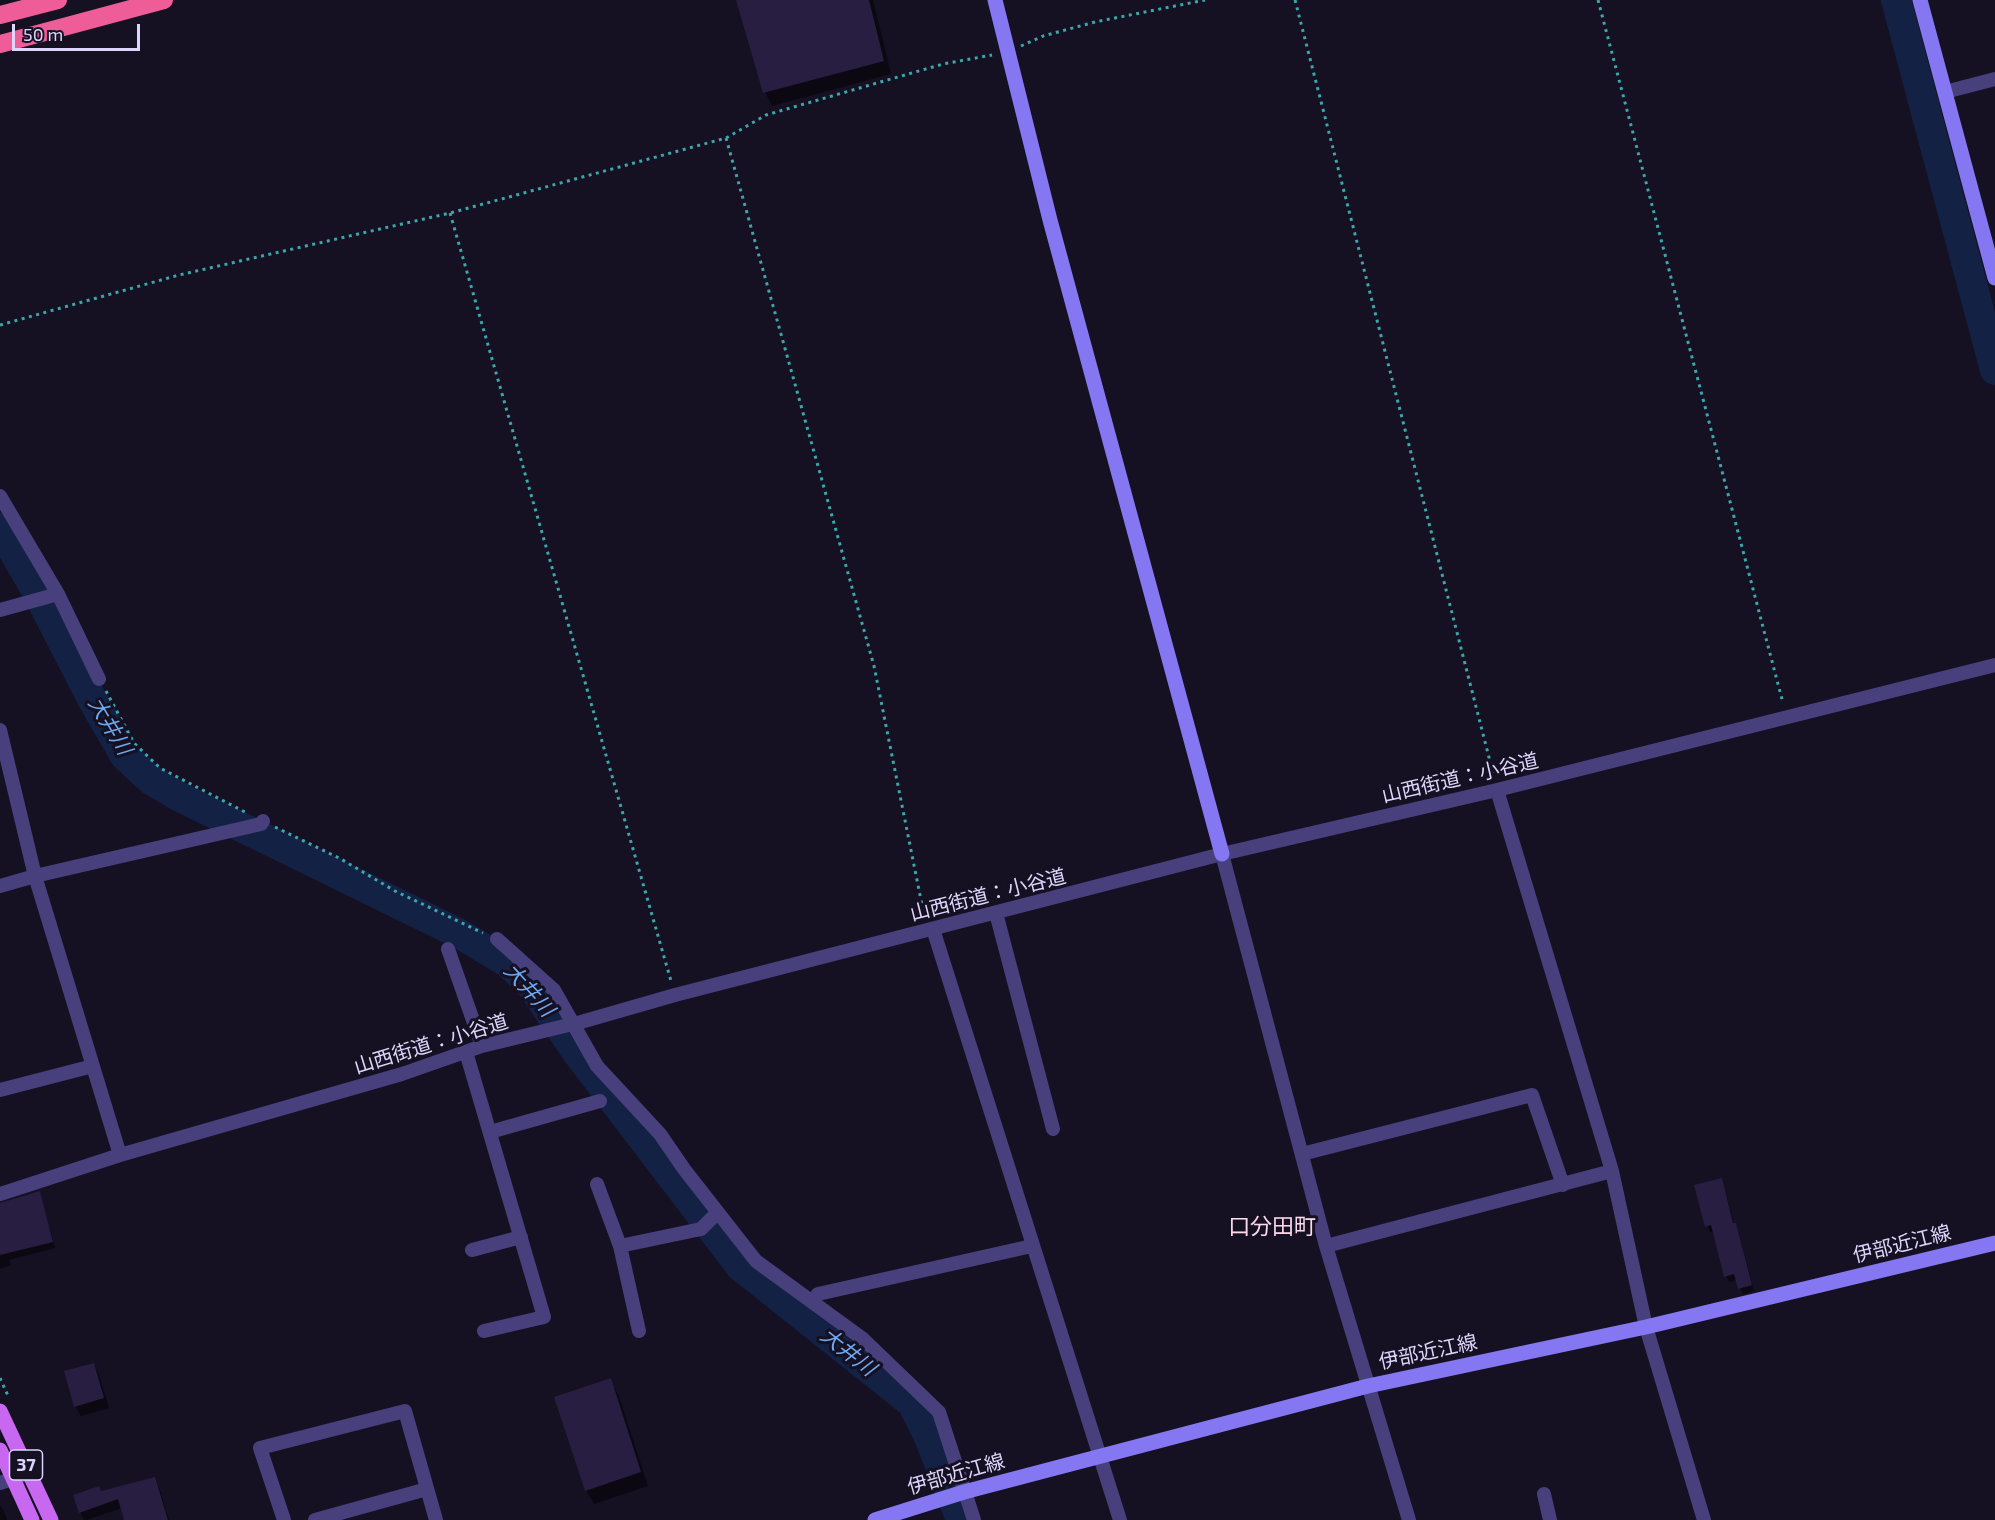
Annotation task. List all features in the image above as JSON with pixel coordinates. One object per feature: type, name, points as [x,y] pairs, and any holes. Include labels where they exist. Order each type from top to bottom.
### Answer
[{"type":"highway","points":[[0,15],[58,0]]},
{"type":"highway","points":[[0,44],[164,0]]},
{"type":"main road","name":"37","points":[[0,1411],[51,1520]]},
{"type":"main road","name":"37","points":[[0,1450],[7,1481],[32,1520]]},
{"type":"street","points":[[994,0],[1050,220],[1326,1246],[1409,1520]]},
{"type":"street","points":[[1920,0],[1995,278]]},
{"type":"street","points":[[1945,92],[1995,79]]},
{"type":"street","points":[[0,496],[58,594],[99,679]]},
{"type":"street","points":[[0,609],[58,594]]},
{"type":"street","name":"山西街道：小谷道","points":[[0,1194],[120,1155],[402,1074],[482,1046],[1222,854],[1497,790],[1995,664]]},
{"type":"street","points":[[0,730],[34,876],[120,1155]]},
{"type":"street","points":[[1497,790],[1612,1171],[1646,1327],[1704,1520]]},
{"type":"street","points":[[0,886],[34,876],[261,824],[263,821]]},
{"type":"street","points":[[996,913],[1053,1129]]},
{"type":"street","points":[[930,930],[1120,1520]]},
{"type":"street","points":[[497,939],[554,990],[597,1066],[660,1134],[717,1213],[756,1261],[863,1339],[939,1412],[974,1520]]},
{"type":"street","points":[[448,949],[482,1046]]},
{"type":"street","points":[[466,1052],[544,1317],[484,1331]]},
{"type":"street","points":[[0,1090],[93,1066]]},
{"type":"street","points":[[1302,1154],[1532,1095],[1563,1185]]},
{"type":"street","points":[[490,1132],[600,1101]]},
{"type":"street","points":[[1326,1246],[1612,1171]]},
{"type":"street","points":[[597,1184],[620,1246],[639,1331]]},
{"type":"street","points":[[620,1246],[701,1228],[717,1213]]},
{"type":"street","points":[[472,1250],[520,1237]]},
{"type":"street","name":"伊部近江線","points":[[875,1520],[964,1492],[1099,1455],[1368,1386],[1646,1327],[1995,1244]]},
{"type":"street","points":[[812,1302],[818,1294],[1032,1246]]},
{"type":"street","points":[[284,1520],[260,1448],[405,1411],[436,1520]]},
{"type":"street","points":[[7,1481],[30,1473]]},
{"type":"street","points":[[315,1520],[427,1489]]},
{"type":"street","points":[[1544,1494],[1550,1520]]},
{"type":"path","points":[[0,326],[179,275],[450,213],[726,138],[766,115],[943,64],[1008,52],[1043,36],[1095,22],[1205,0]]},
{"type":"path","points":[[1295,0],[1497,790]]},
{"type":"path","points":[[1598,0],[1786,717]]},
{"type":"path","points":[[726,138],[874,666],[930,930]]},
{"type":"path","points":[[450,213],[675,995]]},
{"type":"path","points":[[99,679],[134,743],[160,768],[341,859],[395,891],[497,939]]},
{"type":"building","points":[[736,0],[869,0],[884,61],[763,93]]},
{"type":"building","points":[[1722,1178],[1752,1285],[1738,1289],[1734,1274],[1724,1277],[1711,1225],[1705,1227],[1694,1185]]},
{"type":"building","points":[[40,1191],[53,1242],[0,1255],[0,1203]]},
{"type":"building","points":[[94,1363],[104,1398],[74,1407],[64,1371]]},
{"type":"building","points":[[611,1378],[641,1472],[585,1491],[554,1397]]},
{"type":"building","points":[[155,1477],[168,1520],[124,1520],[118,1499],[79,1513],[73,1495],[99,1486],[101,1491]]},
{"type":"waterway","points":[[1896,0],[1995,370]]},
{"type":"waterway","name":"大井川","points":[[0,528],[125,756],[151,780],[180,797],[460,934],[508,963],[531,985],[578,1054],[740,1266],[912,1403],[929,1437],[961,1520]]},
{"type":"district","name":"口分田町","points":[[1272,1227]]}]
